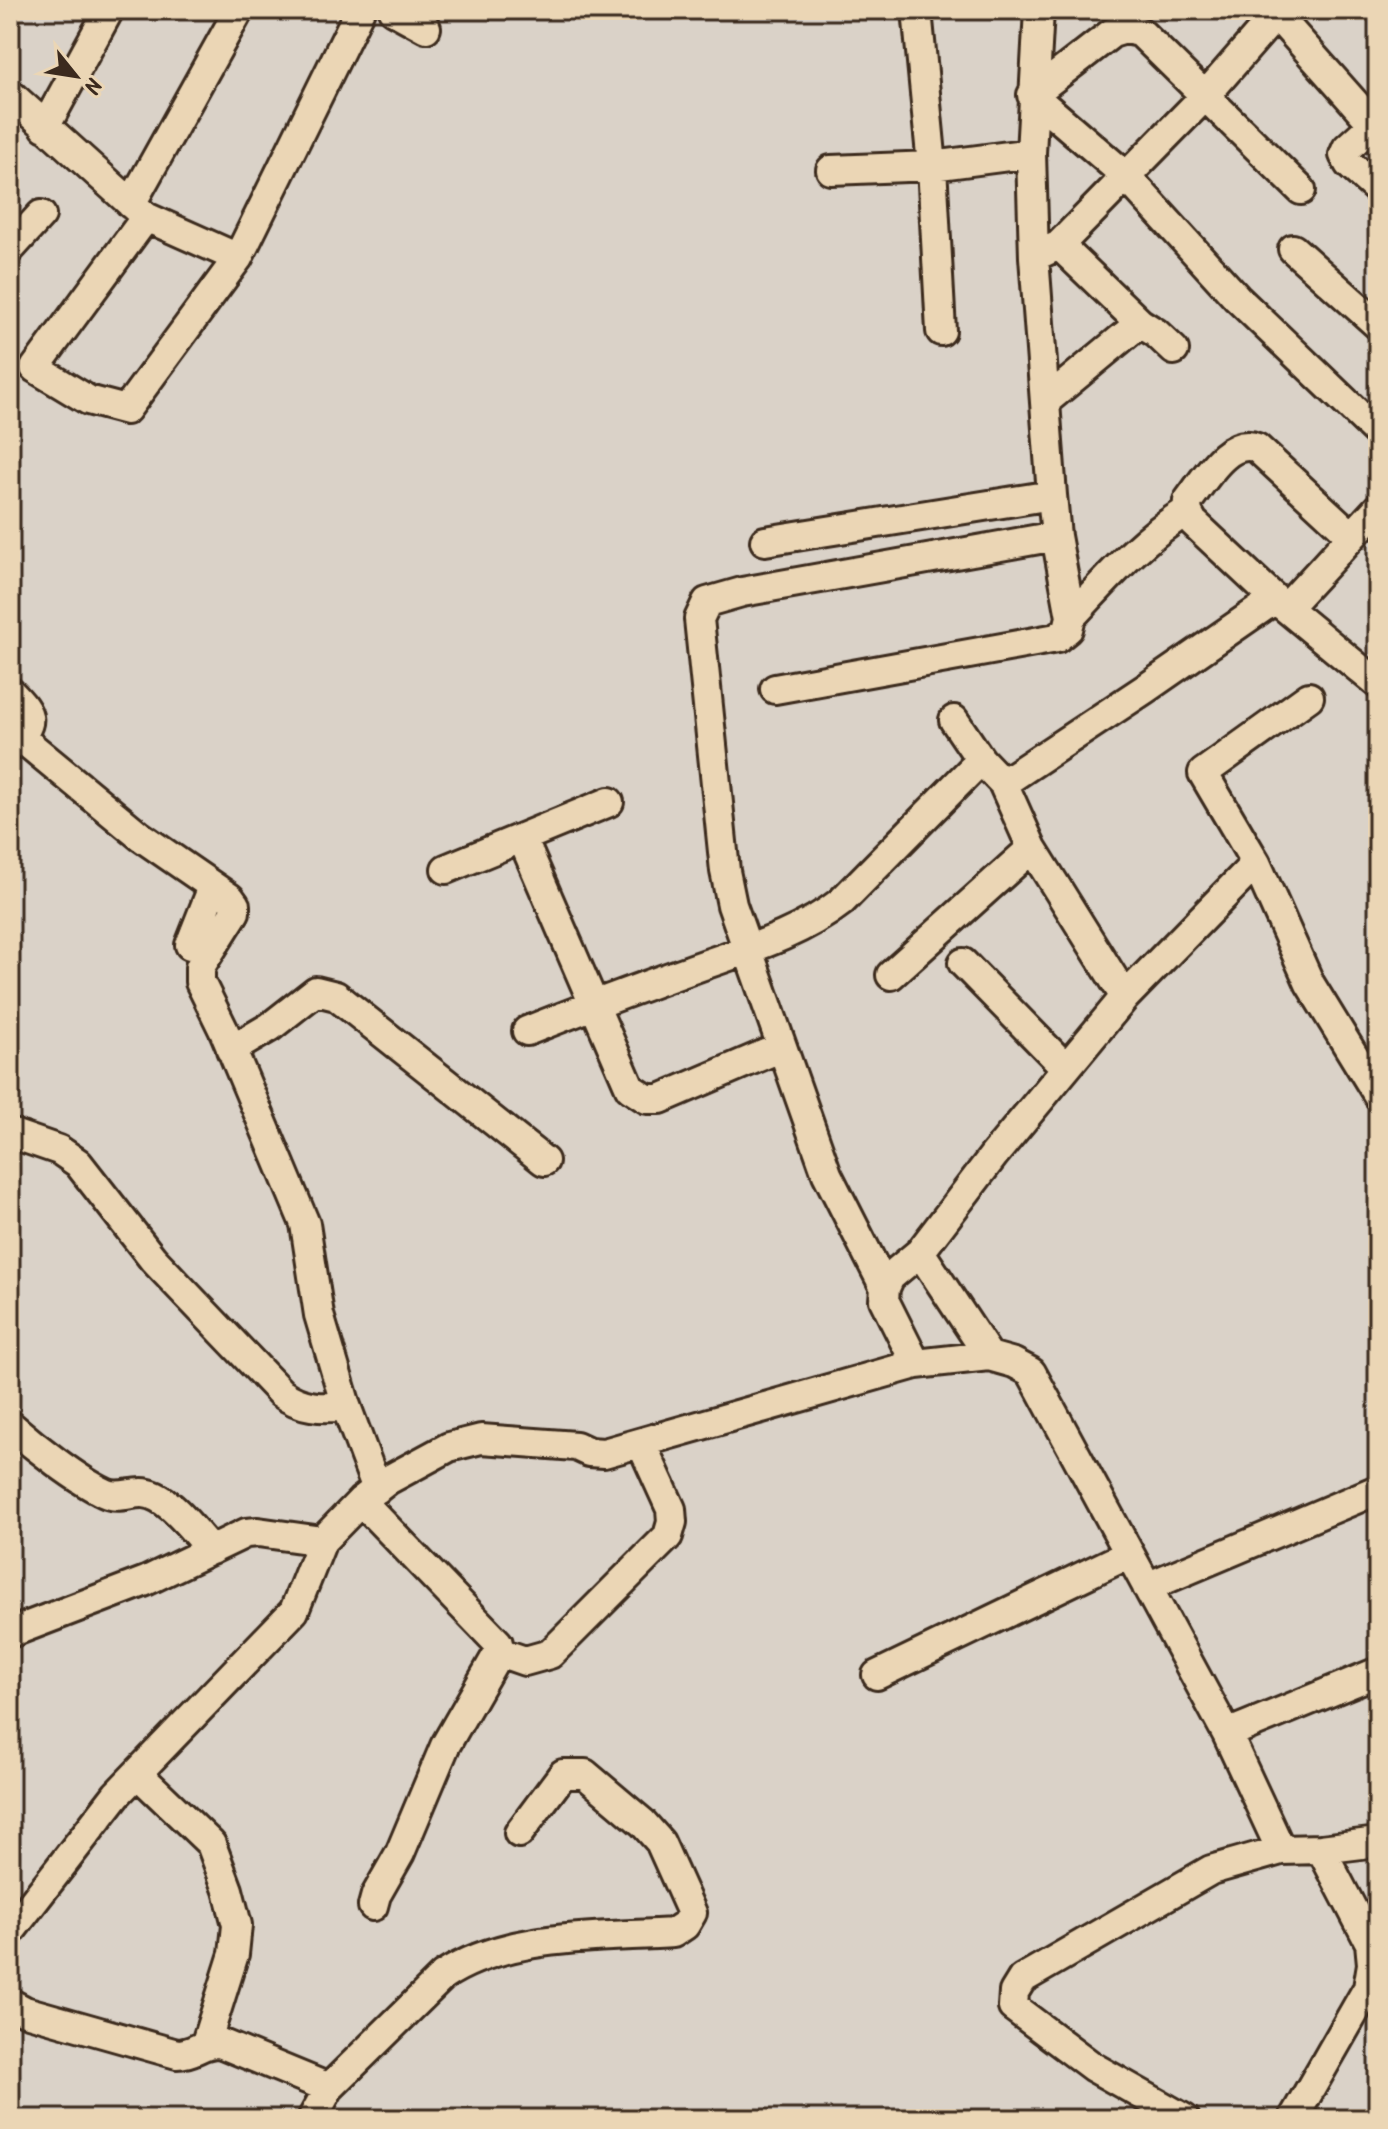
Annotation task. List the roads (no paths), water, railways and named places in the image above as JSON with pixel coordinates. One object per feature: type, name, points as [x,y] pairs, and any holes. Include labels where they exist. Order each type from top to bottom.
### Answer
[{"type":"street","points":[[45,127],[109,10]]},
{"type":"street","points":[[239,10],[138,210],[35,368],[88,400],[126,410],[238,258],[360,10]]},
{"type":"street","points":[[393,10],[426,28]]},
{"type":"street","points":[[917,10],[932,166],[941,331]]},
{"type":"street","points":[[775,689],[1057,638],[1068,629],[1071,617],[1052,495],[1047,400],[1047,251],[1031,153],[1039,10]]},
{"type":"street","points":[[1047,251],[1206,95],[1276,11],[1376,122],[1347,148],[1344,155],[1349,164],[1378,190]]},
{"type":"street","points":[[1032,95],[1112,33],[1125,29],[1140,32],[1301,190]]},
{"type":"street","points":[[10,94],[138,210],[238,258]]},
{"type":"street","points":[[1032,95],[1126,176],[1237,298],[1378,433]]},
{"type":"street","points":[[831,170],[932,166],[1031,153]]},
{"type":"street","points":[[10,249],[41,215]]},
{"type":"street","points":[[1293,249],[1378,325]]},
{"type":"street","points":[[1047,251],[1174,350]]},
{"type":"street","points":[[1047,400],[1140,323]]},
{"type":"street","points":[[1352,536],[1257,448],[1250,445],[1231,450],[1188,501],[1187,511],[1193,522],[1280,603],[1378,684]]},
{"type":"street","points":[[765,541],[1052,495]]},
{"type":"street","points":[[1003,783],[1280,603],[1378,508]]},
{"type":"street","points":[[1071,617],[1141,543],[1187,511]]},
{"type":"street","points":[[885,1288],[827,1174],[732,905],[725,871],[699,619],[707,602],[742,592],[1056,536]]},
{"type":"street","points":[[10,692],[29,716],[28,726],[15,741],[140,836],[230,898],[235,905],[235,912],[200,967],[189,961],[231,1050],[305,1224],[319,1315],[369,1495],[498,1643],[499,1652],[445,1746],[400,1853],[373,1906]]},
{"type":"street","points":[[1309,697],[1203,773],[1256,863],[1310,984],[1378,1095]]},
{"type":"street","points":[[954,720],[981,760],[1003,783],[1032,848],[1125,997]]},
{"type":"street","points":[[527,1031],[746,950],[820,919],[841,902],[981,760]]},
{"type":"street","points":[[446,869],[609,802]]},
{"type":"street","points":[[522,838],[630,1088],[647,1099],[660,1099],[782,1047]]},
{"type":"street","points":[[891,975],[1032,848]]},
{"type":"street","points":[[916,1364],[884,1300],[890,1277],[920,1252],[994,1155],[1125,997],[1256,863]]},
{"type":"street","points":[[963,963],[1065,1067]]},
{"type":"street","points":[[231,1050],[270,1027],[316,991],[324,991],[336,996],[544,1161]]},
{"type":"street","points":[[10,1133],[59,1150],[78,1163],[92,1177],[153,1259],[281,1393],[293,1402],[307,1406],[327,1409],[346,1406]]},
{"type":"street","points":[[920,1252],[989,1356]]},
{"type":"street","points":[[10,1932],[117,1794],[294,1611],[322,1541],[388,1480],[449,1447],[481,1439],[576,1446],[589,1452],[604,1453],[916,1364],[989,1356],[1031,1372],[1227,1734],[1281,1850]]},
{"type":"street","points":[[10,1425],[34,1446],[104,1493],[119,1496],[143,1493],[164,1500],[211,1550]]},
{"type":"street","points":[[499,1652],[525,1661],[550,1654],[668,1536],[672,1522],[671,1509],[641,1443]]},
{"type":"street","points":[[1147,1587],[1377,1490]]},
{"type":"street","points":[[10,1633],[146,1581],[246,1533],[322,1541]]},
{"type":"street","points":[[877,1675],[1129,1554]]},
{"type":"street","points":[[1227,1734],[1378,1672]]},
{"type":"street","points":[[138,1774],[211,1844],[237,1925],[234,1954],[206,2043]]},
{"type":"street","points":[[312,2119],[329,2088],[443,1976],[458,1966],[479,1957],[533,1943],[673,1933],[685,1925],[692,1913],[660,1842],[643,1823],[585,1774],[563,1774],[519,1833]]},
{"type":"street","points":[[1185,2119],[1082,2058],[1013,2007],[1014,1992],[1022,1979],[1211,1870],[1281,1850],[1378,1842]]},
{"type":"street","points":[[1293,2119],[1368,1988],[1372,1964],[1370,1943],[1321,1849]]},
{"type":"street","points":[[10,2003],[25,2011],[177,2054],[188,2054],[206,2043],[220,2043],[329,2088]]}]
